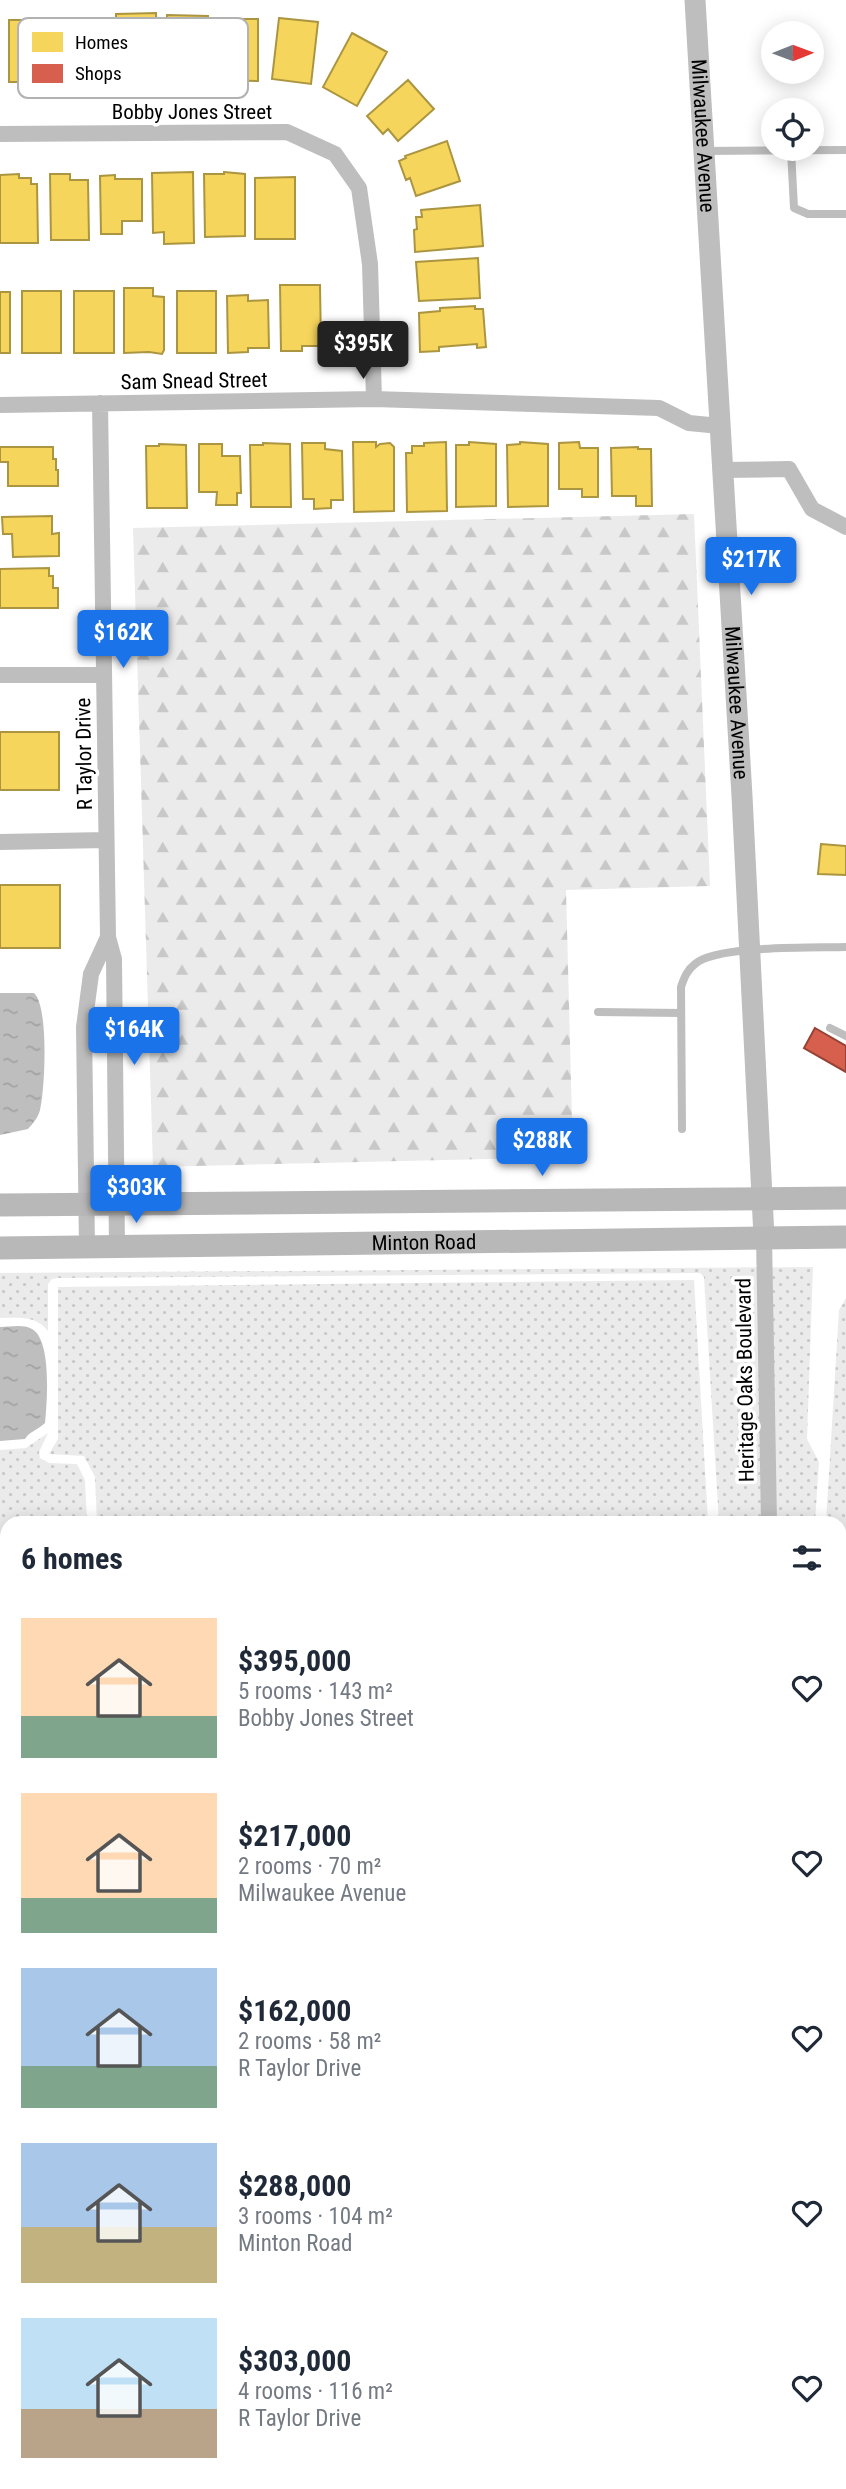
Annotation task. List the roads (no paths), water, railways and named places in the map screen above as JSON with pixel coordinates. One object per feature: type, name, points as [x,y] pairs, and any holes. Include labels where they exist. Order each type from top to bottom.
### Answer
[{"type":"main road","name":"Minton Road","points":[[0,1205],[846,1198]]},
{"type":"main road","name":"Minton Road","points":[[0,1248],[846,1237]]},
{"type":"street","name":"Milwaukee Avenue","points":[[695,0],[751,951],[764,1237]]},
{"type":"street","name":"Bobby Jones Street","points":[[0,134],[287,132],[335,154],[359,188],[370,264],[374,399]]},
{"type":"street","name":"Sam Snead Street","points":[[0,405],[374,399],[659,408],[689,423],[720,426]]},
{"type":"street","name":"R Taylor Drive","points":[[100,403],[106,840],[108,937],[114,959],[117,1247]]},
{"type":"street","points":[[723,470],[789,469],[812,509],[846,527]]},
{"type":"street","points":[[0,675],[104,675]]},
{"type":"street","points":[[0,842],[106,840]]},
{"type":"street","name":"R Taylor Drive","points":[[87,1247],[86,1013],[91,974],[108,937]]},
{"type":"street","points":[[86,1013],[115,1015]]},
{"type":"street","points":[[85,1096],[116,1096]]},
{"type":"street","name":"Heritage Oaks Boulevard","points":[[764,1237],[769,1516]]},
{"type":"lane","points":[[704,151],[761,150]]},
{"type":"lane","points":[[824,150],[846,150]]},
{"type":"lane","points":[[792,161],[794,208],[808,214],[846,214]]},
{"type":"lane","points":[[682,1129],[681,987],[687,971],[696,962],[719,955],[846,947]]},
{"type":"lane","points":[[598,1013],[681,1013]]},
{"type":"lane","points":[[830,1028],[846,1036]]},
{"type":"water","points":[[0,993],[34,993],[42,1014],[44,1049],[42,1100],[38,1116],[28,1129],[0,1135]]},
{"type":"water","points":[[0,1327],[28,1327],[38,1335],[43,1346],[47,1373],[45,1423],[25,1439],[0,1441]]}]
